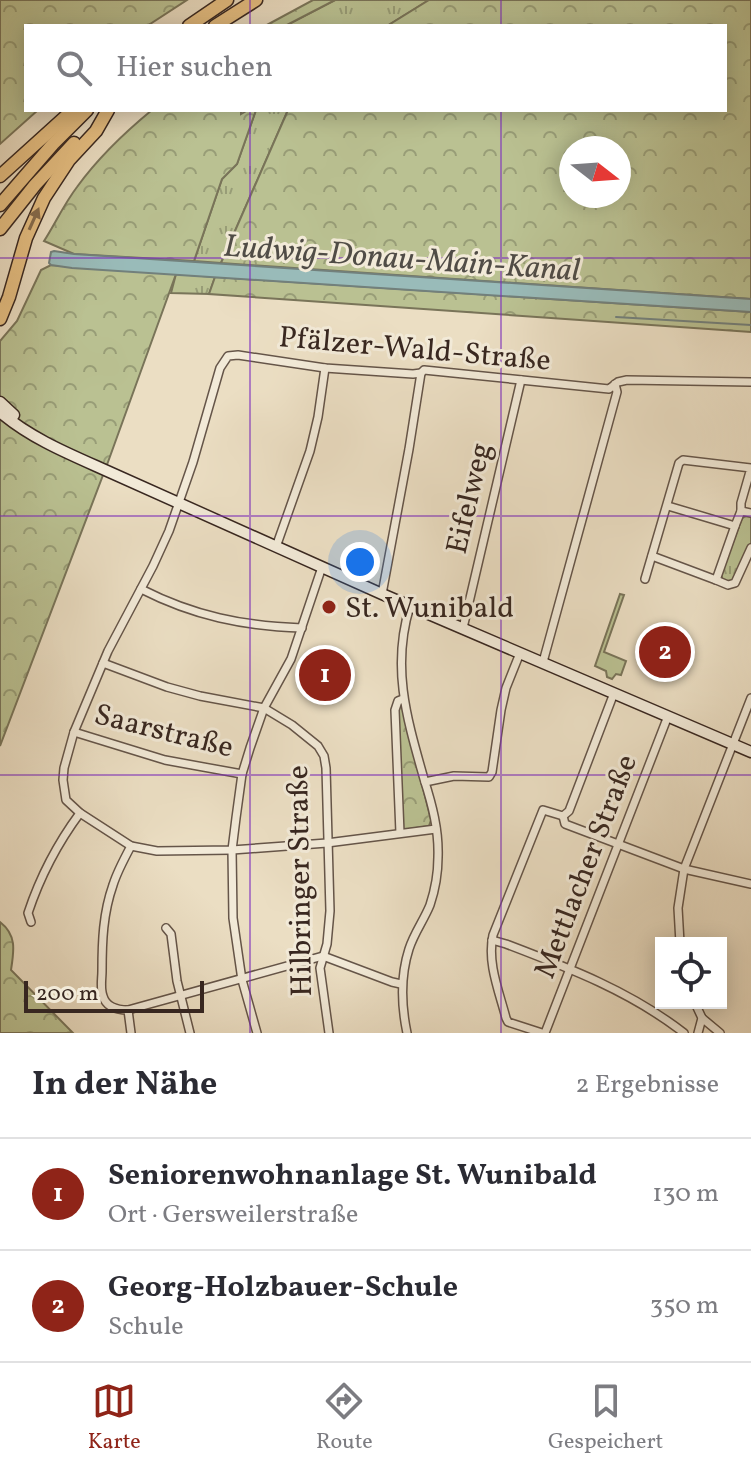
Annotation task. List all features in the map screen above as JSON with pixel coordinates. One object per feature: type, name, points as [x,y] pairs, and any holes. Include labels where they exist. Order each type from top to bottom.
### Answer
[{"type":"highway","points":[[192,24],[227,0]]},
{"type":"highway","points":[[218,24],[256,0]]},
{"type":"highway","points":[[0,176],[71,112]]},
{"type":"highway","points":[[0,205],[85,112]]},
{"type":"highway","points":[[0,229],[50,168],[106,112]]},
{"type":"highway","points":[[0,319],[26,238],[44,198],[69,160],[96,131],[107,112]]},
{"type":"main road","points":[[0,402],[35,436]]},
{"type":"main road","points":[[0,412],[66,453],[382,594],[751,752]]},
{"type":"street","name":"Pfälzer-Wald-Straße","points":[[179,503],[215,382],[228,356],[378,373],[421,373],[424,370],[603,389],[627,380],[751,382]]},
{"type":"street","points":[[276,547],[310,451],[325,368]]},
{"type":"street","points":[[382,594],[421,373]]},
{"type":"street","name":"Eifelweg","points":[[463,628],[521,380]]},
{"type":"street","points":[[543,662],[617,392],[615,384]]},
{"type":"street","points":[[645,579],[679,463],[683,460],[751,468],[741,511],[716,580]]},
{"type":"street","points":[[179,503],[162,546],[103,663],[74,732],[65,761],[63,780],[66,800],[80,813],[131,846],[157,851],[232,850],[327,843],[436,829]]},
{"type":"street","points":[[668,506],[735,526]]},
{"type":"street","points":[[741,511],[751,513]]},
{"type":"street","points":[[652,556],[728,585],[735,583],[751,548]]},
{"type":"street","points":[[257,1033],[242,980],[233,918],[232,850],[242,774],[264,708],[291,659],[322,567]]},
{"type":"street","points":[[141,589],[167,603],[229,621],[264,627],[302,628]]},
{"type":"street","points":[[407,1033],[401,984],[409,947],[430,904],[439,854],[433,804],[403,699],[401,649],[410,606]]},
{"type":"street","points":[[425,782],[454,776],[489,777],[506,688],[520,653]]},
{"type":"street","points":[[103,663],[178,690],[264,708]]},
{"type":"street","points":[[563,816],[569,811],[614,693]]},
{"type":"street","points":[[680,937],[678,908],[684,869],[751,698]]},
{"type":"street","points":[[400,833],[395,710],[396,704],[403,699]]},
{"type":"street","name":"Hilbringer Straße","points":[[264,708],[292,725],[318,746],[324,756],[330,911],[327,944],[320,968],[329,1033]]},
{"type":"street","name":"Mettlacher Straße","points":[[544,1033],[668,716]]},
{"type":"street","name":"Saarstraße","points":[[74,732],[165,760],[242,774]]},
{"type":"street","points":[[544,1033],[508,1022],[492,965],[492,940],[543,810],[563,816]]},
{"type":"street","points":[[31,922],[28,913],[39,885],[55,850],[80,813]]},
{"type":"street","points":[[563,816],[565,824],[684,869],[751,884]]},
{"type":"street","points":[[131,846],[113,884],[104,919],[103,996],[110,1006],[128,1010],[323,956],[401,984]]},
{"type":"street","points":[[166,928],[171,934],[174,966],[190,1033]]},
{"type":"street","points":[[492,940],[570,969],[627,995],[684,1033]]},
{"type":"street","points":[[698,1009],[702,1018],[720,1033]]},
{"type":"street","points":[[128,1010],[131,1033]]},
{"type":"street","points":[[698,1033],[702,1018]]},
{"type":"green space","points":[[0,0],[187,0],[150,24],[24,24],[24,112],[36,112],[0,144]]},
{"type":"green space","points":[[313,0],[335,0],[289,24],[269,24]]},
{"type":"green space","points":[[335,0],[429,0],[390,24],[289,24]]},
{"type":"green space","points":[[429,0],[751,0],[751,299],[221,263],[287,112],[727,112],[727,24],[390,24]]},
{"type":"green space","points":[[150,112],[255,112],[237,164],[222,179],[194,261],[74,254],[44,241],[85,176]]},
{"type":"green space","points":[[255,112],[287,112],[221,263],[194,261],[222,179],[237,164]]},
{"type":"green space","points":[[51,265],[176,274],[0,746],[0,341],[17,321],[41,270]]},
{"type":"green space","points":[[176,274],[215,277],[209,294],[171,293]]},
{"type":"green space","points":[[215,277],[751,312],[751,332],[209,294]]},
{"type":"green space","points":[[751,516],[751,543],[735,579],[730,582],[723,580],[721,575],[742,518]]},
{"type":"green space","points":[[620,594],[624,595],[604,652],[626,661],[621,675],[616,674],[612,679],[607,677],[606,671],[595,666]]},
{"type":"green space","points":[[402,705],[431,820],[429,826],[402,830],[397,706]]},
{"type":"green space","points":[[0,922],[12,938],[11,970],[73,1033],[0,1033]]},
{"type":"water","points":[[51,252],[751,299],[751,312],[72,268],[51,265]]},
{"type":"waterway","points":[[616,317],[751,325]]},
{"type":"place","name":"St. Wunibald","points":[[329,607]]},
{"type":"place","name":"Georg-Holzbauer-Schule","points":[[665,652]]},
{"type":"place","name":"Seniorenwohnanlage St. Wunibald","points":[[325,675]]},
{"type":"water label","name":"Ludwig-Donau-Main-Kanal","points":[[402,257]]}]
